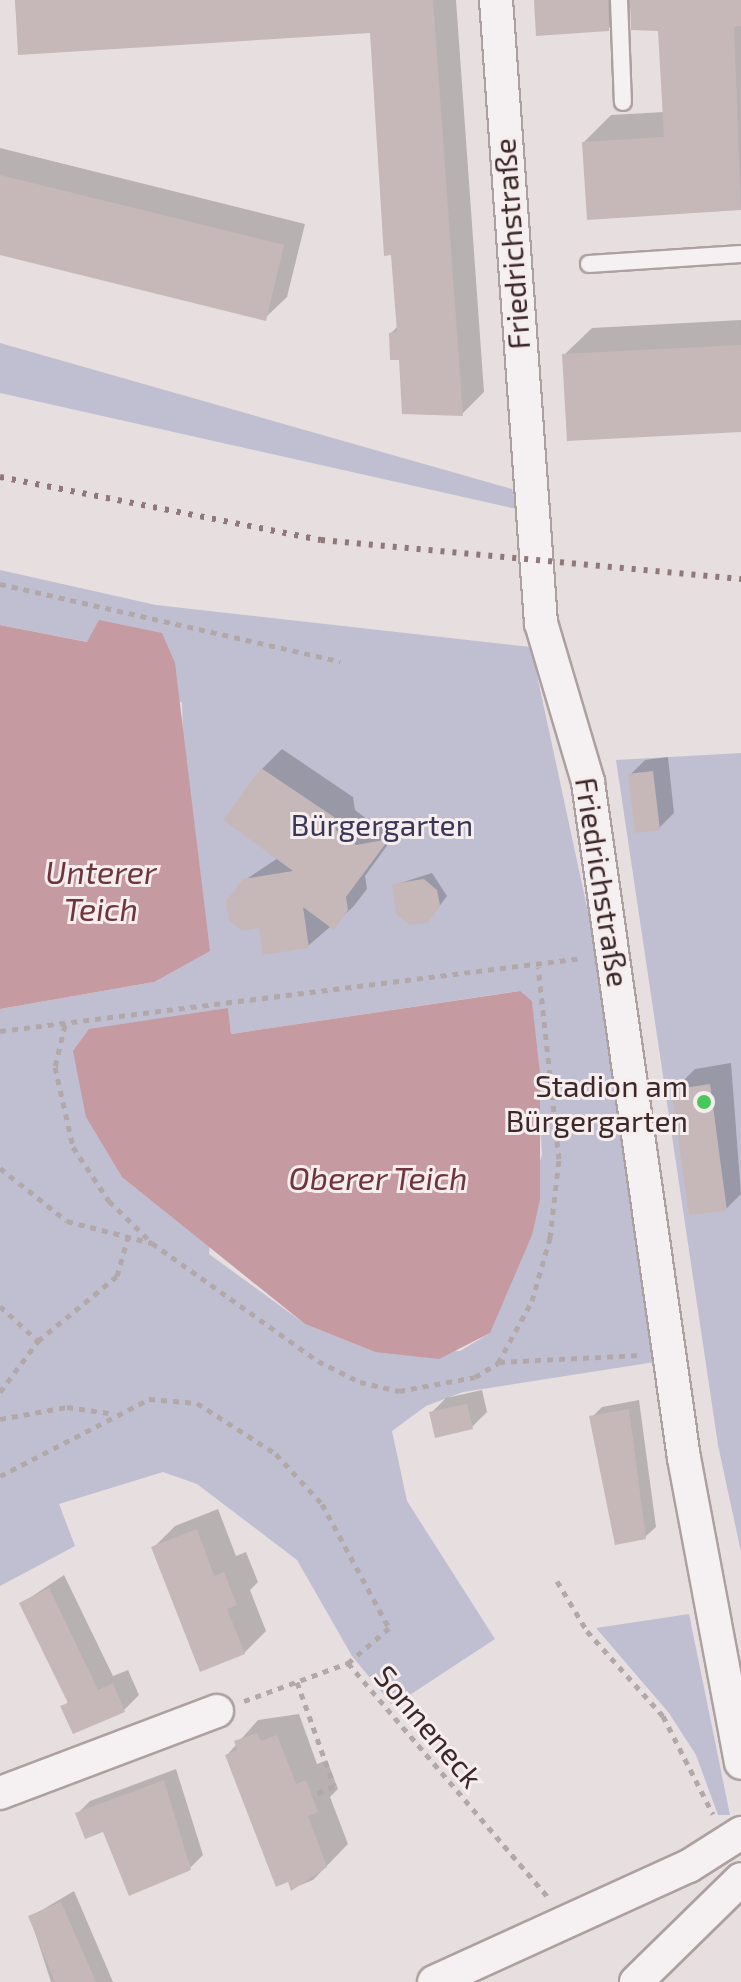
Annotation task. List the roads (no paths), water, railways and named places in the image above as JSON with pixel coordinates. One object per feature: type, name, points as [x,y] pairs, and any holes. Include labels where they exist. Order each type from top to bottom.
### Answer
[{"type":"street","name":"Friedrichstraße","points":[[496,0],[541,623],[588,782],[615,951],[669,1353],[741,1763]]},
{"type":"street","points":[[0,1793],[217,1711]]},
{"type":"street","points":[[434,1982],[569,1920],[736,1837]]},
{"type":"street","points":[[636,1982],[741,1879]]},
{"type":"lane","points":[[619,0],[623,102]]},
{"type":"lane","points":[[589,264],[741,254]]},
{"type":"water","name":"Unterer Teich","points":[[99,620],[162,633],[175,663],[210,951],[154,982],[0,1009],[0,625],[87,642]]},
{"type":"water","name":"Oberer Teich","points":[[520,991],[532,1001],[540,1074],[540,1200],[532,1235],[490,1333],[439,1359],[375,1352],[305,1324],[122,1177],[86,1117],[73,1051],[89,1029],[228,1008],[231,1034]]},
{"type":"railway","points":[[0,477],[321,540],[741,579]]},
{"type":"place","name":"Stadion am Bürgergarten","points":[[704,1102]]},
{"type":"park label","name":"Bürgergarten","points":[[382,824]]}]
